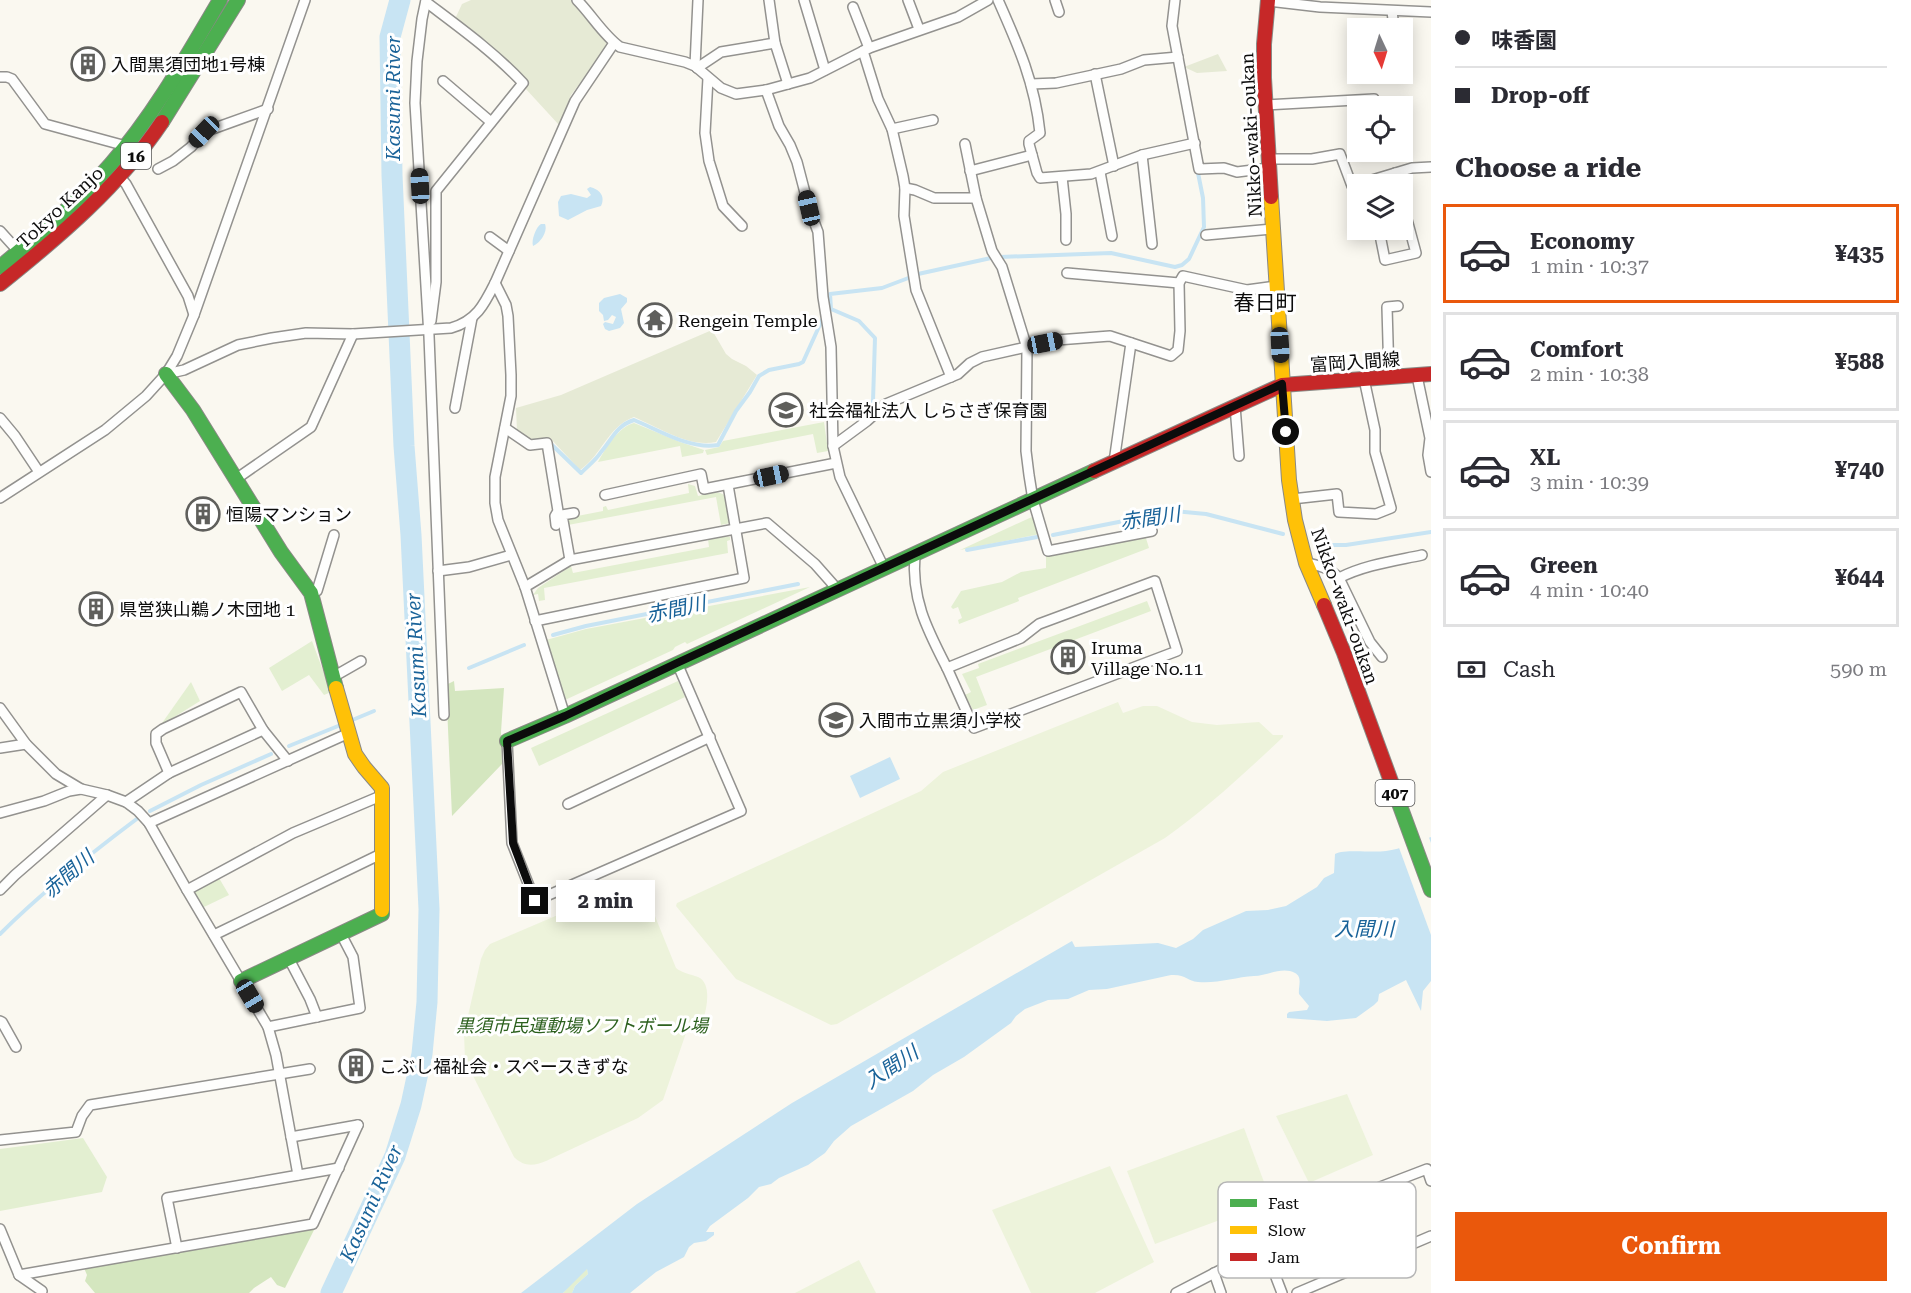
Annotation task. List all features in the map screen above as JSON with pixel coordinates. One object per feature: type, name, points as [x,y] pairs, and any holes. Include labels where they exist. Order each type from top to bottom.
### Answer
[{"type":"main road","name":"Tokyo Kanjo","points":[[0,267],[85,193],[126,146],[161,97],[220,0]]},
{"type":"main road","name":"Tokyo Kanjo","points":[[0,284],[63,231],[119,176],[147,143],[238,0]]},
{"type":"main road","name":"Nikko-waki-oukan","points":[[1268,0],[1264,44],[1269,164],[1282,384],[1295,520],[1306,562],[1344,653],[1431,890]]},
{"type":"main road","points":[[166,374],[193,410],[281,552],[312,593],[355,754],[382,788],[383,795],[382,914],[241,981]]},
{"type":"main road","name":"富岡入間線","points":[[1282,384],[1424,375]]},
{"type":"main road","points":[[507,741],[1282,384]]},
{"type":"street","points":[[0,498],[105,430],[146,396],[166,374],[177,356],[194,315],[305,0]]},
{"type":"street","points":[[577,0],[620,47],[685,62],[696,67],[722,88],[736,94],[766,90],[810,78],[866,50],[958,16],[988,0]]},
{"type":"street","points":[[696,67],[698,0]]},
{"type":"street","points":[[769,0],[775,43],[788,84]]},
{"type":"street","points":[[804,0],[825,70]]},
{"type":"street","points":[[908,0],[919,29]]},
{"type":"street","points":[[998,0],[1023,57],[1031,84],[1040,133],[1029,141],[1036,173],[1040,178],[1100,172],[1142,155],[1195,143]]},
{"type":"street","points":[[1054,0],[1059,12]]},
{"type":"street","points":[[1175,0],[1172,26],[1199,169],[1224,168],[1237,172],[1269,164],[1340,154],[1348,174]]},
{"type":"street","points":[[1268,0],[1320,7],[1373,5],[1392,11],[1431,12]]},
{"type":"street","points":[[429,329],[434,305],[436,191],[523,83],[478,41],[426,1],[417,61],[416,103],[424,274],[429,329],[444,715]]},
{"type":"street","points":[[854,7],[874,90],[892,129],[905,188],[904,216],[916,290],[951,377]]},
{"type":"street","points":[[1392,11],[1393,18]]},
{"type":"street","points":[[166,374],[184,370],[238,345],[298,334],[353,334],[451,328],[472,318],[485,303],[495,283],[575,101],[614,43]]},
{"type":"street","points":[[696,67],[722,52],[775,43]]},
{"type":"street","points":[[1031,84],[1056,83],[1121,69],[1144,60],[1178,57]]},
{"type":"street","points":[[1095,74],[1114,166]]},
{"type":"street","points":[[0,77],[12,79],[45,124],[126,146]]},
{"type":"street","points":[[708,78],[705,133],[709,161],[723,206],[742,226]]},
{"type":"street","points":[[444,81],[491,122]]},
{"type":"street","points":[[766,90],[779,126],[797,162],[818,232],[823,297],[831,347],[833,446],[836,463],[840,477],[884,568]]},
{"type":"street","points":[[1266,105],[1347,100]]},
{"type":"street","points":[[158,169],[191,147],[204,132],[268,110]]},
{"type":"street","points":[[892,129],[933,120]]},
{"type":"street","points":[[965,144],[976,198],[992,251],[1002,267],[1027,348],[1026,451],[1033,500],[1048,551],[1152,531]]},
{"type":"street","points":[[1142,155],[1152,244]]},
{"type":"street","points":[[970,171],[1032,156]]},
{"type":"street","points":[[1390,174],[1412,168],[1431,167]]},
{"type":"street","points":[[1100,172],[1112,236]]},
{"type":"street","points":[[119,176],[126,184],[188,296],[194,315]]},
{"type":"street","points":[[1062,177],[1066,240]]},
{"type":"street","points":[[905,188],[934,198],[976,198]]},
{"type":"street","points":[[1206,235],[1273,229]]},
{"type":"street","points":[[0,231],[19,252]]},
{"type":"street","points":[[490,237],[509,251]]},
{"type":"street","points":[[1381,240],[1385,260],[1416,253],[1412,240]]},
{"type":"street","points":[[1067,273],[1179,283]]},
{"type":"street","points":[[833,446],[886,404],[958,374],[970,363],[982,357],[1057,340],[1110,336],[1171,356],[1178,350],[1179,283],[1183,276],[1247,290],[1276,286]]},
{"type":"street","points":[[495,283],[506,304],[508,316],[511,396],[495,477],[494,492],[498,520],[525,587],[565,716]]},
{"type":"street","points":[[1389,377],[1387,306],[1398,306]]},
{"type":"street","points":[[455,408],[472,318]]},
{"type":"street","points":[[236,479],[311,427],[353,334]]},
{"type":"street","points":[[1114,462],[1131,343]]},
{"type":"street","points":[[1424,375],[1431,438],[1428,455],[1431,472]]},
{"type":"street","points":[[1292,499],[1337,494],[1339,512],[1376,514],[1391,508],[1376,452],[1375,430],[1364,379]]},
{"type":"street","points":[[1235,406],[1239,456]]},
{"type":"street","points":[[0,418],[39,472]]},
{"type":"street","points":[[505,428],[530,445],[547,442],[558,511],[555,516],[556,525]]},
{"type":"street","points":[[605,495],[701,474],[704,489],[836,463]]},
{"type":"street","points":[[535,621],[744,578],[728,485]]},
{"type":"street","points":[[570,560],[562,515],[574,513]]},
{"type":"street","points":[[525,587],[570,560],[767,523],[815,564],[838,590]]},
{"type":"street","points":[[312,593],[317,591],[334,534]]},
{"type":"street","points":[[915,554],[913,572],[925,625],[974,728],[1177,651],[1155,581],[1039,624],[1021,638],[947,668]]},
{"type":"street","points":[[438,571],[469,567],[511,555]]},
{"type":"street","points":[[1339,578],[1372,566],[1422,555]]},
{"type":"street","points":[[1306,562],[1334,572],[1339,578],[1370,642],[1382,657]]},
{"type":"street","points":[[333,677],[361,661]]},
{"type":"street","points":[[507,741],[513,843],[535,901],[741,811],[677,663]]},
{"type":"street","points":[[169,773],[156,743],[156,734],[241,692],[263,730],[288,761]]},
{"type":"street","points":[[0,708],[27,744],[56,774],[81,789],[126,802],[149,823],[268,1027],[276,1054],[298,1175]]},
{"type":"street","points":[[126,802],[169,773],[263,730]]},
{"type":"street","points":[[149,823],[349,733]]},
{"type":"street","points":[[568,804],[710,737]]},
{"type":"street","points":[[0,748],[27,744]]},
{"type":"street","points":[[0,813],[81,789]]},
{"type":"street","points":[[0,890],[107,795]]},
{"type":"street","points":[[187,890],[293,833],[383,795]]},
{"type":"street","points":[[214,935],[383,853]]},
{"type":"street","points":[[268,1027],[360,1008],[353,957],[341,934]]},
{"type":"street","points":[[289,959],[317,1017]]},
{"type":"street","points":[[0,1021],[16,1047]]},
{"type":"street","points":[[0,1140],[76,1132],[82,1116],[90,1105],[310,1069]]},
{"type":"street","points":[[19,1275],[313,1224],[358,1125],[291,1137]]},
{"type":"street","points":[[177,1248],[167,1198],[339,1168]]},
{"type":"street","points":[[1393,1182],[1426,1169],[1431,1181]]},
{"type":"street","points":[[1,1234],[19,1275],[42,1292]]},
{"type":"street","points":[[1416,1242],[1431,1236]]},
{"type":"street","points":[[1176,1293],[1218,1271]]},
{"type":"street","points":[[1214,1273],[1221,1293]]},
{"type":"street","points":[[1276,1278],[1282,1293]]},
{"type":"street","points":[[1297,1293],[1332,1278]]},
{"type":"green space","points":[[471,0],[571,0],[608,40],[600,57],[571,95],[559,125],[525,88],[528,83],[508,62],[455,19],[462,4]]},
{"type":"green space","points":[[1218,54],[1227,71],[1197,73],[1184,67]]},
{"type":"green space","points":[[712,330],[726,354],[757,375],[716,442],[695,442],[685,439],[634,417],[618,427],[588,464],[580,470],[550,438],[529,441],[517,431],[516,408],[561,395]]},
{"type":"green space","points":[[824,422],[828,451],[817,453],[813,434],[707,455],[705,450],[719,447],[723,441]]},
{"type":"green space","points":[[634,423],[704,450],[703,453],[682,457],[680,446],[598,462],[617,434]]},
{"type":"green space","points":[[688,484],[695,486],[698,496],[716,492],[725,496],[730,523],[721,525],[716,497],[568,525],[567,518],[603,511],[603,507],[606,506],[608,510],[689,493]]},
{"type":"green space","points":[[1034,516],[1040,534],[960,550]]},
{"type":"green space","points":[[1145,535],[1149,548],[1018,598],[1019,601],[959,624],[958,620],[962,618],[958,607],[953,609],[951,607],[961,591],[1002,582],[1021,572],[1046,568],[1046,555]]},
{"type":"green space","points":[[730,537],[727,541],[728,553],[544,588],[545,600],[539,601],[538,594],[533,595],[538,588],[571,566],[573,573],[709,547],[708,539]]},
{"type":"green space","points":[[810,587],[687,644],[685,642],[673,650],[565,700],[546,640],[586,629]]},
{"type":"green space","points":[[1147,601],[1151,611],[976,677],[987,705],[973,710],[965,695],[971,692],[962,674],[979,668],[978,664]]},
{"type":"green space","points":[[312,641],[331,692],[324,695],[309,675],[282,691],[269,668]]},
{"type":"green space","points":[[454,681],[455,691],[504,688],[501,732],[502,764],[452,816],[446,685]]},
{"type":"green space","points":[[678,681],[685,697],[539,766],[531,748]]},
{"type":"green space","points":[[191,682],[200,701],[160,726]]},
{"type":"green space","points":[[1118,702],[1123,713],[1143,706],[1157,706],[1192,722],[1217,725],[1259,722],[1273,735],[1283,735],[1283,737],[1226,790],[1165,838],[837,1024],[831,1025],[736,979],[676,906],[677,903],[921,791],[943,772]]},
{"type":"green space","points":[[219,878],[229,895],[204,907],[194,891]]},
{"type":"green space","name":"黒須市民運動場ソフトボール場","points":[[632,886],[644,889],[676,968],[698,977],[705,985],[707,1003],[703,1020],[686,1033],[663,1100],[638,1118],[546,1161],[533,1165],[522,1163],[514,1157],[465,1060],[464,1033],[481,959],[490,944]]},
{"type":"green space","points":[[1347,1094],[1373,1155],[1309,1182],[1276,1116]]},
{"type":"green space","points":[[1244,1128],[1264,1182],[1218,1182],[1218,1221],[1155,1244],[1127,1171]]},
{"type":"green space","points":[[83,1138],[107,1177],[102,1192],[0,1211],[0,1149]]},
{"type":"green space","points":[[1110,1166],[1154,1262],[1095,1293],[1031,1293],[992,1210]]},
{"type":"green space","points":[[315,1228],[285,1288],[277,1285],[271,1277],[249,1293],[95,1293],[85,1281],[87,1275],[84,1268]]},
{"type":"green space","points":[[859,1260],[876,1293],[795,1293]]},
{"type":"green space","points":[[587,1268],[588,1274],[575,1286],[572,1293],[563,1293],[581,1272]]},
{"type":"water","points":[[590,187],[601,194],[603,199],[601,206],[568,220],[559,216],[558,202],[561,196],[571,194],[587,198],[591,195],[587,189]]},
{"type":"water","points":[[541,224],[545,224],[546,227],[544,234],[541,240],[533,246],[534,234]]},
{"type":"water","points":[[620,294],[627,298],[627,302],[621,309],[624,323],[620,328],[609,331],[603,324],[605,322],[613,324],[616,317],[612,315],[604,321],[599,311],[599,303],[604,298]]},
{"type":"water","points":[[890,757],[900,779],[860,798],[850,776]]},
{"type":"water","name":"入間川","points":[[1431,837],[1431,981],[1423,991],[1421,1011],[1406,980],[1379,994],[1378,1001],[1356,1018],[1327,1021],[1287,1018],[1289,1012],[1307,1010],[1309,1006],[1299,994],[1300,980],[1295,973],[1290,971],[1205,982],[1171,975],[1107,989],[1089,990],[1068,999],[1048,1000],[1025,1009],[1011,1023],[964,1057],[933,1075],[913,1091],[851,1126],[834,1141],[825,1153],[808,1165],[771,1184],[759,1187],[710,1226],[706,1232],[714,1232],[714,1235],[706,1241],[694,1243],[684,1257],[656,1272],[630,1293],[572,1293],[575,1286],[588,1274],[587,1269],[563,1293],[521,1293],[637,1204],[792,1103],[1072,941],[1075,947],[1158,943],[1176,948],[1193,939],[1203,930],[1246,911],[1286,906],[1317,887],[1324,878],[1334,873],[1335,854],[1392,850]]},
{"type":"pier","points":[[1428,835],[1431,843],[1431,935],[1398,845]]},
{"type":"waterway","name":"Kasumi River","points":[[331,1293],[395,1156],[411,1105],[422,1054],[427,1002],[429,909],[392,175],[390,37],[400,0]]},
{"type":"waterway","points":[[1000,257],[1111,253],[1175,267],[1182,265],[1189,259],[1204,227],[1203,198],[1198,173]]},
{"type":"waterway","points":[[918,274],[991,258]]},
{"type":"waterway","points":[[868,414],[873,401],[875,338],[859,321],[831,309],[830,294],[882,288],[911,277]]},
{"type":"waterway","points":[[551,444],[581,473],[597,458],[619,429],[634,420],[686,442],[707,446],[718,445],[736,411],[759,376],[769,370],[803,362],[822,320]]},
{"type":"waterway","name":"赤間川","points":[[1053,535],[1174,511],[1206,514],[1283,534]]},
{"type":"waterway","name":"赤間川","points":[[1316,545],[1346,545],[1431,532]]},
{"type":"waterway","name":"赤間川","points":[[967,550],[1037,537]]},
{"type":"waterway","name":"赤間川","points":[[553,635],[586,626],[798,584]]},
{"type":"waterway","name":"赤間川","points":[[469,668],[524,645]]},
{"type":"waterway","name":"赤間川","points":[[350,721],[374,711]]},
{"type":"waterway","name":"赤間川","points":[[289,746],[343,724]]},
{"type":"waterway","name":"赤間川","points":[[150,811],[271,754]]},
{"type":"waterway","name":"赤間川","points":[[0,934],[67,873],[138,818]]},
{"type":"traffic: fast","points":[[0,267],[72,205],[127,145],[169,85],[220,0]]},
{"type":"traffic: fast","points":[[162,122],[238,0]]},
{"type":"traffic: fast","points":[[166,374],[193,410],[281,552],[311,593],[336,688]]},
{"type":"traffic: fast","points":[[507,741],[1094,471]]},
{"type":"traffic: fast","points":[[1396,795],[1431,890]]},
{"type":"traffic: fast","points":[[241,981],[382,914],[382,910]]},
{"type":"traffic: slow","points":[[1271,197],[1289,480],[1295,520],[1306,563],[1324,605]]},
{"type":"traffic: slow","points":[[336,688],[355,754],[382,788],[382,910]]},
{"type":"traffic: jam","points":[[1268,0],[1264,78],[1271,197]]},
{"type":"traffic: jam","points":[[0,284],[66,229],[108,189],[162,122]]},
{"type":"traffic: jam","points":[[1094,471],[1282,385],[1431,374]]},
{"type":"traffic: jam","points":[[1324,605],[1396,795]]},
{"type":"place","name":"入間黒須団地1号棟","points":[[88,64]]},
{"type":"place","name":"Rengein Temple","points":[[655,320]]},
{"type":"place","name":"社会福祉法人 しらさぎ保育園","points":[[786,410]]},
{"type":"place","name":"恒陽マンション","points":[[203,514]]},
{"type":"place","name":"県営狭山鵜ノ木団地 1","points":[[96,609]]},
{"type":"place","name":"Iruma Village No.11","points":[[1068,657]]},
{"type":"place","name":"入間市立黒須小学校","points":[[836,720]]},
{"type":"place","name":"こぶし福祉会・スペースきずな","points":[[356,1066]]},
{"type":"district","name":"春日町","points":[[1265,303]]},
{"type":"route","points":[[535,901],[513,843],[507,741],[1282,384],[1286,432]]}]
